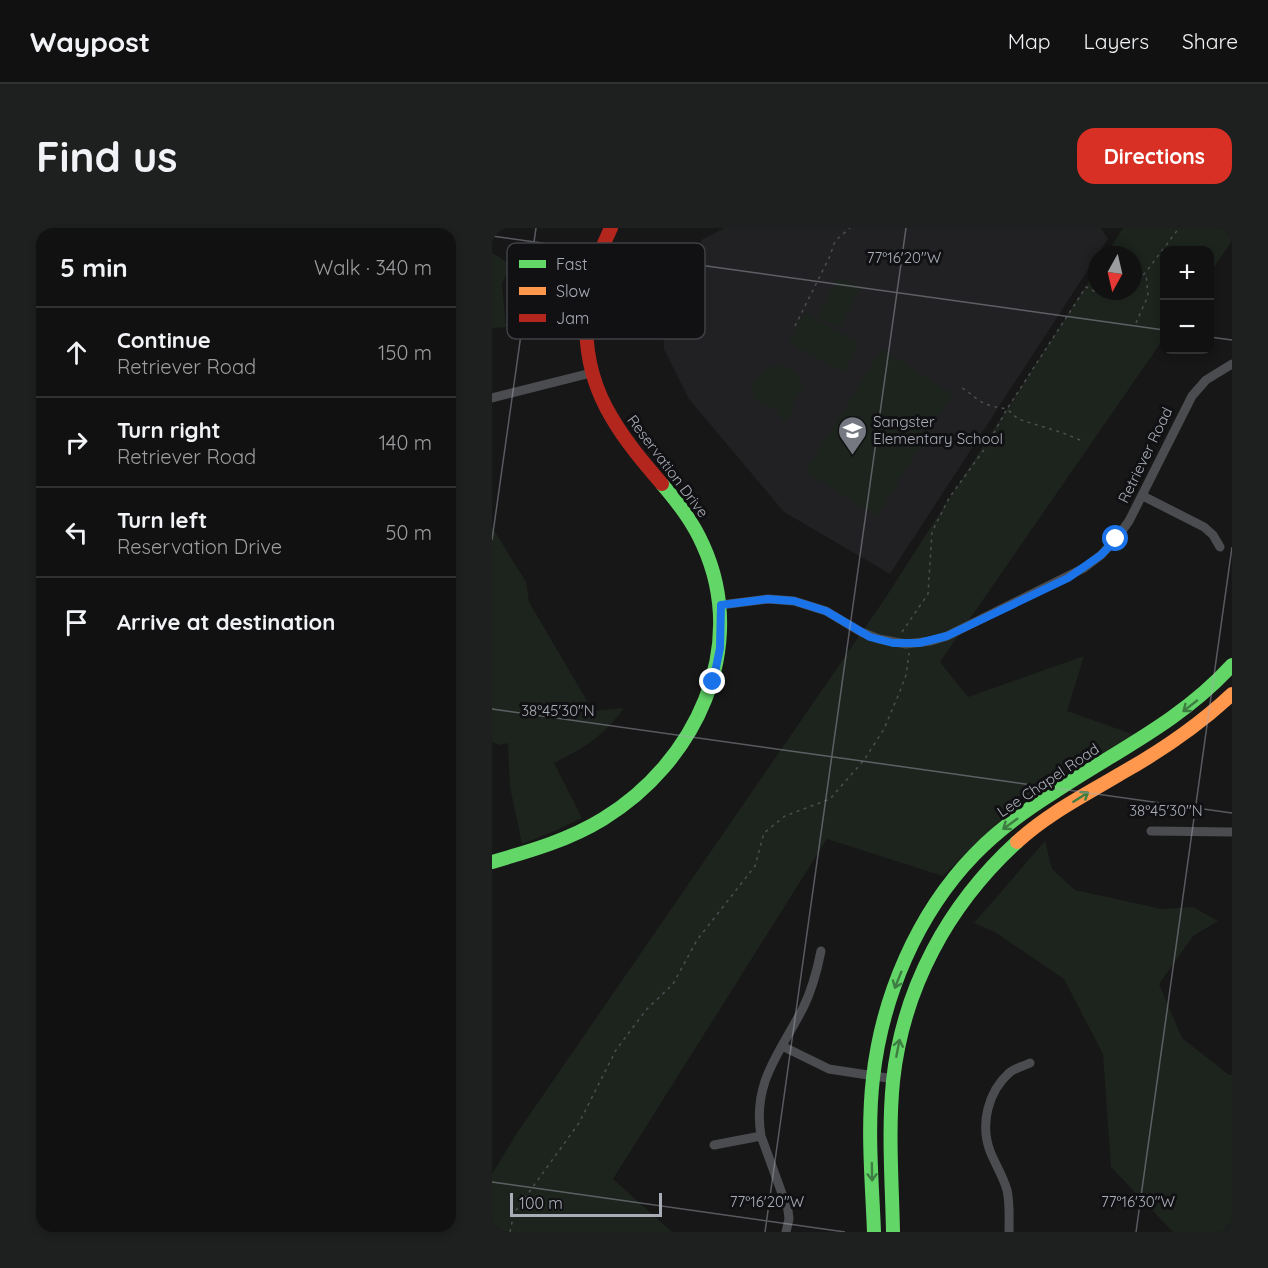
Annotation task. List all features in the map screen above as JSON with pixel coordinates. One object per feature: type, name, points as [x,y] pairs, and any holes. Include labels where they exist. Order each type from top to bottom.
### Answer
[{"type":"main road","name":"Reservation Drive","points":[[604,243],[611,228]]},
{"type":"main road","name":"Reservation Drive","points":[[492,862],[553,844],[588,828],[638,794],[668,764],[700,717],[713,682],[720,648],[721,605],[716,578],[696,531],[680,505],[645,465],[613,422],[591,373],[586,339]]},
{"type":"main road","name":"Lee Chapel Road","points":[[874,1232],[871,1112],[873,1077],[881,1030],[899,976],[929,916],[962,868],[999,831],[1038,802],[1148,736],[1203,696],[1232,665]]},
{"type":"main road","points":[[893,1232],[891,1120],[894,1079],[903,1026],[919,980],[944,928],[971,889],[1003,853],[1023,836],[1082,796],[1158,753],[1232,694]]},
{"type":"main road","points":[[1148,736],[1158,753]]},
{"type":"street","name":"Retriever Road","points":[[721,605],[768,599],[794,601],[826,611],[870,637],[893,643],[931,641],[947,636],[1068,578],[1101,555],[1129,521],[1192,396],[1206,380],[1232,364]]},
{"type":"street","points":[[492,398],[591,373]]},
{"type":"street","points":[[1143,496],[1204,527],[1213,535],[1220,548]]},
{"type":"street","points":[[1151,831],[1232,832]]},
{"type":"street","points":[[786,1232],[789,1219],[788,1210],[761,1136],[759,1106],[762,1087],[770,1067],[810,993],[821,951]]},
{"type":"street","points":[[782,1046],[812,1063],[829,1069],[894,1079]]},
{"type":"street","points":[[1008,1232],[1007,1189],[990,1150],[986,1122],[990,1100],[999,1085],[1010,1072],[1030,1063]]},
{"type":"street","points":[[714,1145],[761,1136]]},
{"type":"path","points":[[795,326],[830,256],[835,241],[850,228]]},
{"type":"path","points":[[1142,276],[1179,228]]},
{"type":"path","points":[[1136,323],[1148,297],[1146,272]]},
{"type":"path","points":[[902,632],[928,594],[932,532],[949,498],[986,447],[1007,409],[1086,287],[1088,288]]},
{"type":"path","points":[[960,387],[968,391],[975,399],[990,406],[1007,409],[1017,419],[1080,440]]},
{"type":"path","points":[[510,1232],[514,1213],[579,1123],[616,1050],[646,1010],[673,984],[697,940],[755,866],[764,833],[785,816],[830,799],[864,760],[884,729],[900,691],[906,675],[911,643]]},
{"type":"shaded area","name":"Sangster Elementary School","points":[[725,228],[1101,228],[1108,239],[1103,246],[1088,246],[1088,270],[890,574],[784,512],[689,399],[664,349],[664,339],[705,339],[705,243],[700,243]]},
{"type":"shaded area","points":[[1123,228],[1232,228],[1232,241],[1214,267],[1214,246],[1160,246],[1160,344],[940,662],[968,697],[1084,656],[1067,711],[1135,735],[1020,801],[943,876],[827,839],[613,1179],[672,1232],[492,1232],[492,1174],[517,1133],[884,600],[1088,283],[1088,300],[1142,300],[1142,246],[1112,246]]},
{"type":"shaded area","points":[[492,253],[507,262],[507,272],[502,284],[506,327],[492,328]]},
{"type":"shaded area","points":[[838,277],[860,288],[840,328],[818,317]]},
{"type":"shaded area","points":[[804,312],[859,343],[844,373],[789,343]]},
{"type":"shaded area","points":[[882,349],[953,394],[877,516],[805,472]]},
{"type":"shaded area","points":[[778,365],[795,372],[800,377],[803,387],[790,409],[793,414],[785,422],[776,411],[755,399],[752,388],[762,372]]},
{"type":"shaded area","points":[[492,527],[526,582],[529,602],[593,711],[624,708],[593,740],[554,763],[582,818],[522,844],[510,787],[508,743],[499,745],[492,742]]},
{"type":"shaded area","points":[[1045,841],[1052,869],[1075,890],[1162,909],[1193,907],[1218,921],[1193,936],[1159,984],[1182,1038],[1232,1075],[1232,1232],[1173,1232],[1111,1167],[1103,1054],[1064,979],[995,932],[974,923]]},
{"type":"traffic: fast","points":[[492,862],[577,833],[603,819],[636,795],[664,767],[687,735],[705,700],[716,662],[720,623],[716,584],[699,537],[685,513],[662,484]]},
{"type":"traffic: fast","points":[[874,1232],[870,1116],[878,1048],[894,987],[919,930],[935,903],[974,855],[1003,829],[1045,798],[1170,719],[1192,703],[1232,665]]},
{"type":"traffic: fast","points":[[893,1232],[891,1157],[893,1081],[898,1047],[907,1013],[918,981],[950,921],[992,867],[1017,842]]},
{"type":"traffic: slow","points":[[1017,842],[1080,797],[1179,737],[1232,694]]},
{"type":"traffic: jam","points":[[604,243],[611,228]]},
{"type":"traffic: jam","points":[[587,339],[592,371],[600,395],[617,427],[662,484]]},
{"type":"place","name":"Sangster Elementary School","points":[[852,456]]},
{"type":"route","points":[[713,682],[722,632],[721,605],[768,599],[794,601],[826,611],[870,637],[906,644],[931,641],[947,636],[1068,578],[1101,555],[1116,539]]}]
